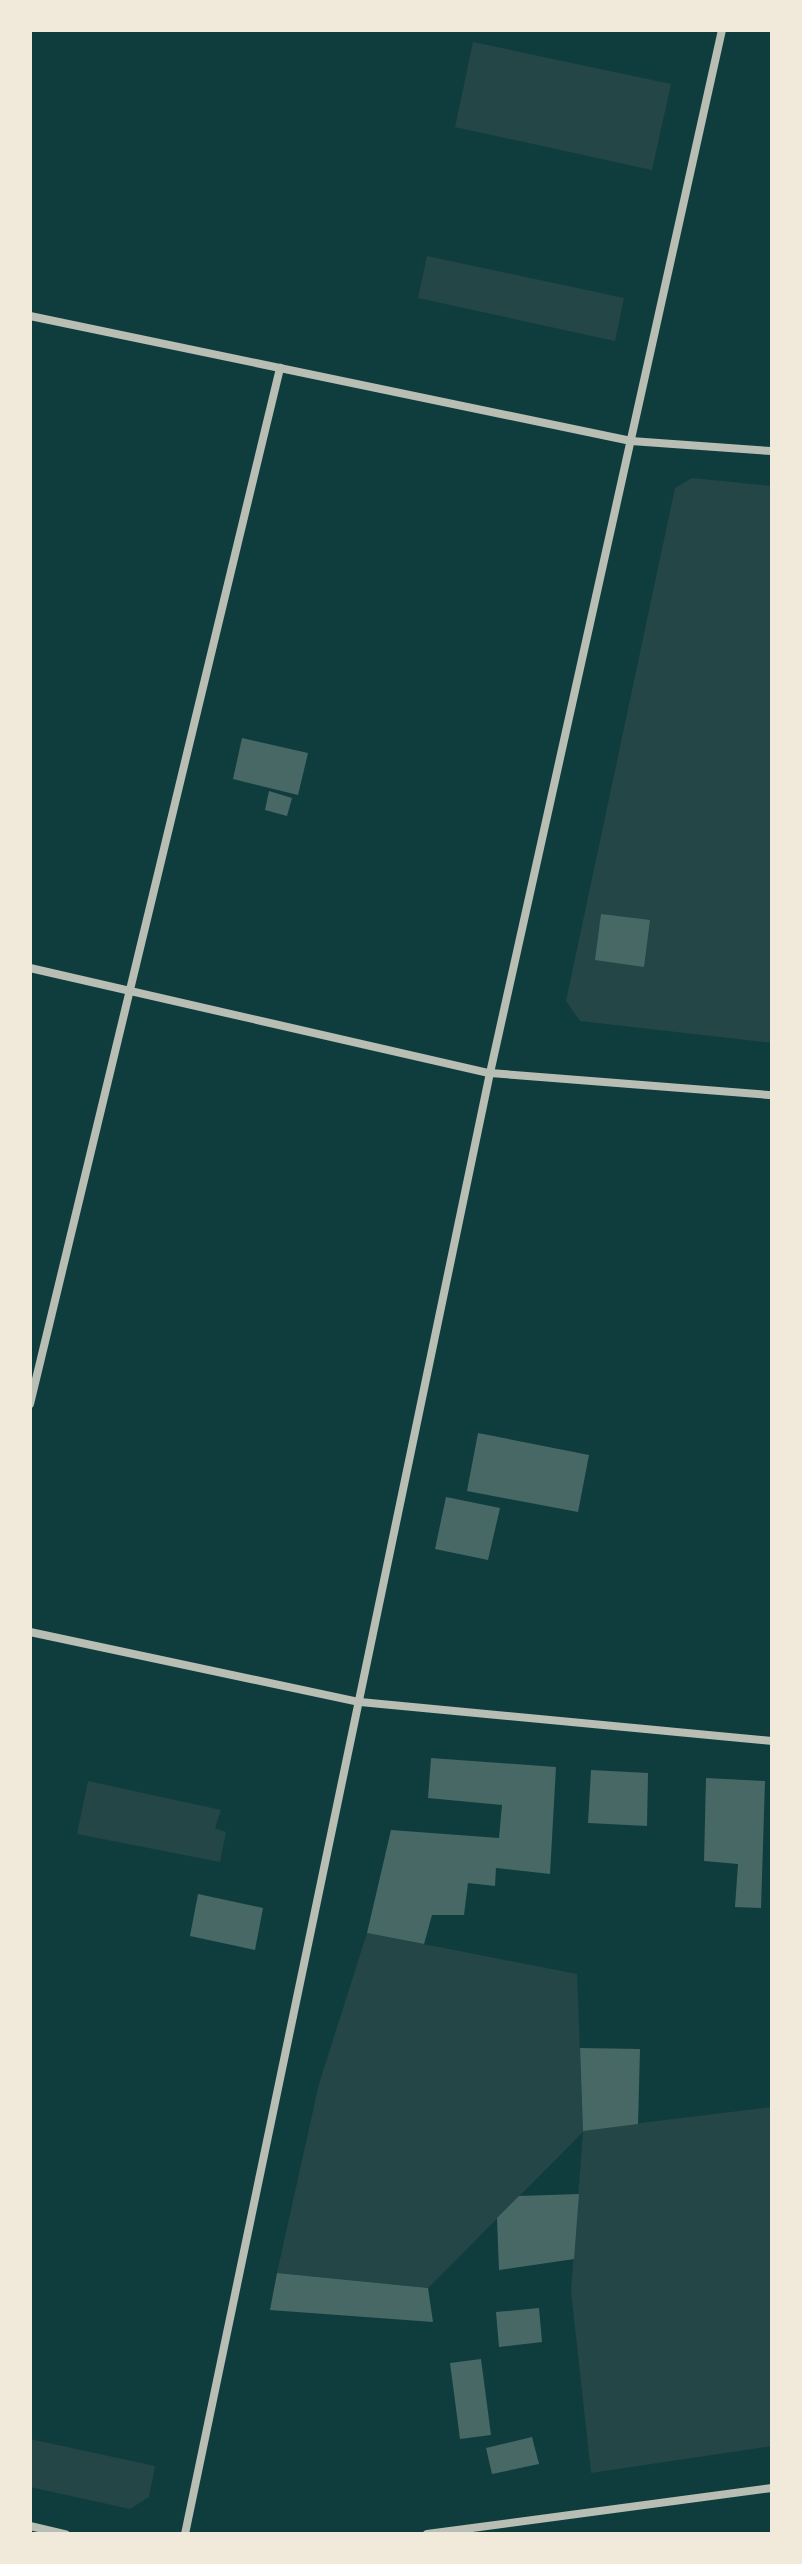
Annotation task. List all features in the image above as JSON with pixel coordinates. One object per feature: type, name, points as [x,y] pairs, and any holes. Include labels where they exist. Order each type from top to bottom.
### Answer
[{"type":"street","points":[[185,2534],[490,1073],[722,30]]},
{"type":"street","points":[[30,316],[631,441],[772,451]]},
{"type":"street","points":[[30,1404],[133,991],[280,368]]},
{"type":"street","points":[[30,968],[490,1073],[772,1095]]},
{"type":"street","points":[[30,1632],[360,1702],[772,1741]]},
{"type":"street","points":[[427,2534],[772,2488]]},
{"type":"street","points":[[30,2526],[66,2534]]},
{"type":"shaded area","points":[[473,42],[671,84],[652,170],[455,127]]},
{"type":"shaded area","points":[[427,256],[624,298],[615,341],[418,298]]},
{"type":"shaded area","points":[[692,478],[772,486],[772,1043],[580,1021],[566,1001],[675,488]]},
{"type":"shaded area","points":[[88,1781],[221,1810],[215,1828],[226,1832],[220,1862],[77,1834]]},
{"type":"shaded area","points":[[367,1933],[577,1974],[583,2130],[772,2107],[772,2446],[591,2473],[571,2291],[583,2132],[428,2288],[277,2273],[319,2084]]},
{"type":"shaded area","points":[[30,2439],[155,2466],[149,2497],[130,2509],[30,2487]]},
{"type":"building","points":[[242,738],[308,753],[298,795],[233,779]]},
{"type":"building","points":[[269,791],[292,798],[287,816],[265,810]]},
{"type":"building","points":[[601,914],[650,920],[644,967],[595,960]]},
{"type":"building","points":[[478,1433],[589,1455],[578,1512],[467,1491]]},
{"type":"building","points":[[446,1497],[500,1508],[488,1560],[435,1549]]},
{"type":"building","points":[[431,1758],[556,1767],[550,1874],[496,1868],[495,1886],[468,1883],[464,1915],[432,1915],[424,1944],[367,1933],[391,1830],[499,1838],[502,1805],[428,1798]]},
{"type":"building","points":[[591,1770],[648,1773],[647,1826],[588,1823]]},
{"type":"building","points":[[706,1778],[765,1781],[761,1908],[735,1907],[738,1864],[704,1861]]},
{"type":"building","points":[[198,1894],[263,1908],[255,1950],[190,1936]]},
{"type":"building","points":[[580,2048],[640,2049],[638,2124],[583,2131]]},
{"type":"building","points":[[579,2194],[574,2259],[499,2270],[497,2218],[519,2196]]},
{"type":"building","points":[[277,2273],[428,2288],[433,2322],[270,2310]]},
{"type":"building","points":[[539,2308],[542,2342],[499,2347],[496,2312]]},
{"type":"building","points":[[481,2359],[491,2435],[460,2439],[450,2363]]},
{"type":"building","points":[[532,2437],[539,2464],[492,2474],[486,2448]]}]
